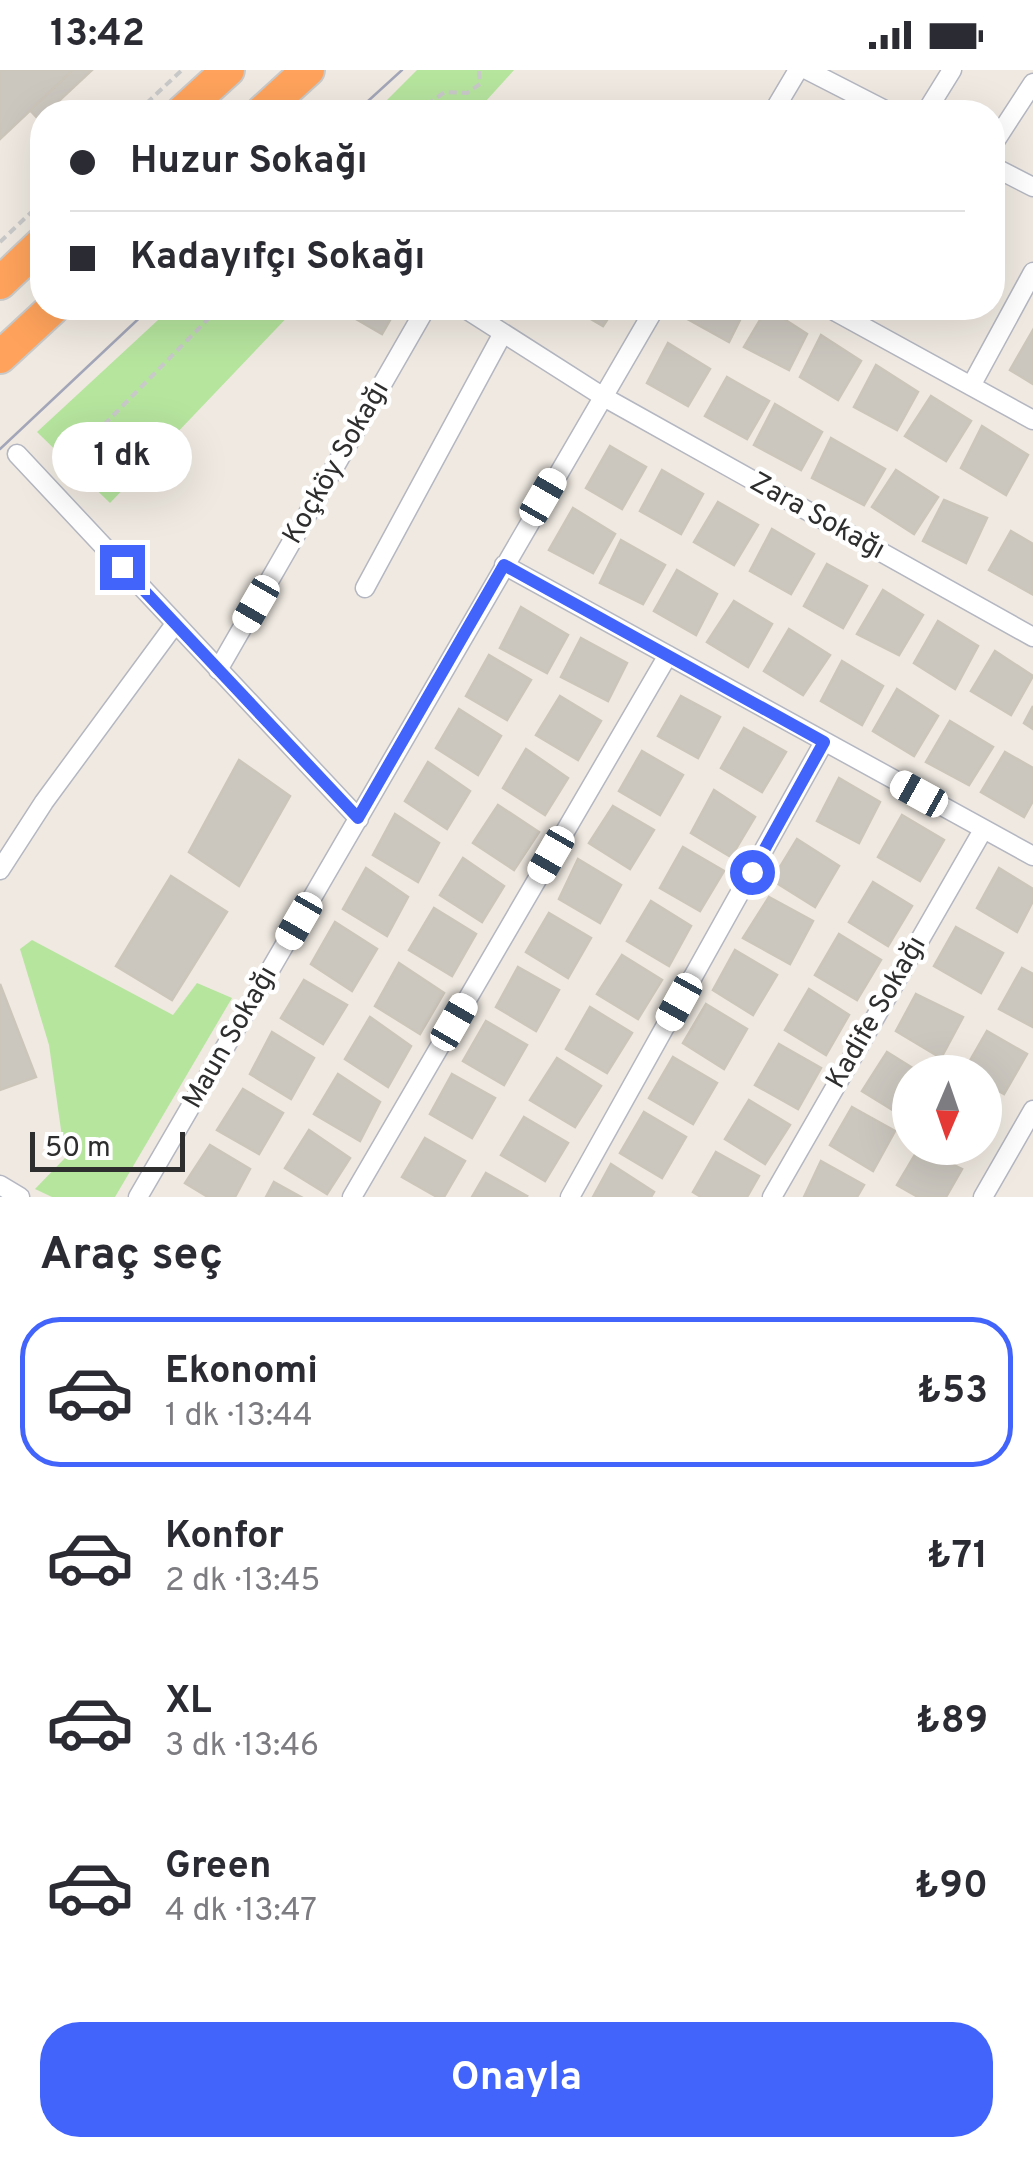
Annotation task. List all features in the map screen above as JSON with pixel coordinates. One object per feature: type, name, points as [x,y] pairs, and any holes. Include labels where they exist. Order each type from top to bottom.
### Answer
[{"type":"highway","points":[[195,100],[228,70]]},
{"type":"highway","points":[[275,100],[308,70]]},
{"type":"highway","points":[[0,283],[30,255]]},
{"type":"highway","points":[[0,357],[40,320]]},
{"type":"street","points":[[779,100],[798,70]]},
{"type":"street","points":[[807,70],[866,100]]},
{"type":"street","points":[[933,100],[952,70]]},
{"type":"street","points":[[1005,126],[1033,83]]},
{"type":"street","points":[[1005,173],[1033,187]]},
{"type":"street","points":[[971,386],[1033,272]]},
{"type":"street","name":"Koçköy Sokağı","points":[[218,670],[419,320]]},
{"type":"street","name":"Zara Sokağı","points":[[483,320],[602,396],[1033,638]]},
{"type":"street","name":"Maun Sokağı","points":[[138,1197],[648,320]]},
{"type":"street","points":[[851,320],[1033,420]]},
{"type":"street","points":[[365,588],[504,333]]},
{"type":"street","points":[[17,454],[358,818]]},
{"type":"street","points":[[504,565],[1033,856]]},
{"type":"street","points":[[0,870],[44,802],[175,624]]},
{"type":"street","points":[[361,1194],[668,655]]},
{"type":"street","points":[[570,1197],[824,742]]},
{"type":"street","name":"Kadife Sokağı","points":[[772,1197],[982,830]]},
{"type":"street","points":[[989,1195],[1033,1110]]},
{"type":"street","points":[[0,1185],[20,1197]]},
{"type":"path","points":[[151,100],[182,70]]},
{"type":"path","points":[[434,100],[446,92],[466,93],[480,84],[479,70]]},
{"type":"path","points":[[0,242],[30,213]]},
{"type":"path","points":[[73,466],[87,442],[207,320]]},
{"type":"green space","points":[[417,70],[514,70],[487,100],[387,100]]},
{"type":"green space","points":[[158,320],[285,320],[110,503],[37,432]]},
{"type":"green space","points":[[32,940],[173,1015],[197,983],[232,998],[115,1197],[52,1197],[35,1189],[65,1158],[49,1045],[20,949]]},
{"type":"building","points":[[0,70],[73,70],[41,100],[30,100],[30,111],[0,139]]},
{"type":"building","points":[[73,70],[92,70],[60,100],[41,100]]},
{"type":"building","points":[[358,320],[390,320],[382,334]]},
{"type":"building","points":[[689,320],[740,320],[729,342]]},
{"type":"building","points":[[760,320],[785,320],[807,334],[789,370],[744,347]]},
{"type":"building","points":[[1033,330],[1033,384],[1010,370]]},
{"type":"building","points":[[821,335],[861,361],[838,400],[800,377]]},
{"type":"building","points":[[668,343],[710,369],[688,406],[647,383]]},
{"type":"building","points":[[876,365],[918,392],[897,430],[854,407]]},
{"type":"building","points":[[727,377],[769,401],[747,439],[705,416]]},
{"type":"building","points":[[931,396],[971,421],[946,461],[905,436]]},
{"type":"building","points":[[775,404],[822,432],[801,470],[754,445]]},
{"type":"building","points":[[982,426],[1028,455],[1006,495],[961,468]]},
{"type":"building","points":[[831,438],[885,469],[864,505],[812,478]]},
{"type":"building","points":[[610,446],[646,467],[622,509],[586,488]]},
{"type":"building","points":[[662,470],[703,494],[681,534],[640,511]]},
{"type":"building","points":[[896,470],[938,497],[914,534],[872,507]]},
{"type":"building","points":[[944,500],[987,518],[966,563],[923,541]]},
{"type":"building","points":[[718,502],[758,525],[734,565],[694,542]]},
{"type":"building","points":[[573,508],[615,534],[593,573],[549,550]]},
{"type":"building","points":[[772,529],[814,554],[791,594],[750,571]]},
{"type":"building","points":[[1011,531],[1033,544],[1032,594],[989,570]]},
{"type":"building","points":[[621,540],[665,565],[643,604],[600,583]]},
{"type":"building","points":[[827,564],[867,586],[843,628],[804,606]]},
{"type":"building","points":[[677,570],[717,594],[696,635],[654,611]]},
{"type":"building","points":[[883,590],[923,615],[899,655],[857,634]]},
{"type":"building","points":[[734,601],[772,624],[748,667],[707,642]]},
{"type":"building","points":[[521,607],[568,635],[547,673],[500,648]]},
{"type":"building","points":[[938,621],[978,646],[955,689],[914,663]]},
{"type":"building","points":[[789,629],[830,655],[803,695],[764,671]]},
{"type":"building","points":[[581,638],[627,663],[608,701],[561,677]]},
{"type":"building","points":[[995,651],[1033,676],[1011,715],[971,691]]},
{"type":"building","points":[[489,655],[531,680],[507,720],[466,696]]},
{"type":"building","points":[[842,661],[883,686],[862,725],[821,701]]},
{"type":"building","points":[[897,689],[938,716],[914,756],[873,731]]},
{"type":"building","points":[[560,696],[601,721],[578,760],[536,735]]},
{"type":"building","points":[[681,696],[720,717],[698,758],[658,736]]},
{"type":"building","points":[[1033,706],[1033,729],[1024,723]]},
{"type":"building","points":[[459,709],[501,736],[478,775],[436,748]]},
{"type":"building","points":[[950,721],[993,747],[969,785],[926,762]]},
{"type":"building","points":[[744,728],[786,752],[762,792],[721,768]]},
{"type":"building","points":[[526,749],[568,778],[545,815],[503,788]]},
{"type":"building","points":[[642,751],[683,775],[660,815],[619,791]]},
{"type":"building","points":[[1005,752],[1033,768],[1033,801],[1024,817],[981,792]]},
{"type":"building","points":[[239,760],[290,796],[239,886],[189,852]]},
{"type":"building","points":[[428,762],[470,791],[447,829],[405,801]]},
{"type":"building","points":[[839,778],[880,802],[859,843],[817,821]]},
{"type":"building","points":[[714,790],[755,817],[731,857],[691,833]]},
{"type":"building","points":[[498,805],[539,832],[514,870],[473,843]]},
{"type":"building","points":[[613,806],[654,830],[630,869],[589,843]]},
{"type":"building","points":[[395,814],[439,843],[418,882],[373,855]]},
{"type":"building","points":[[902,815],[944,840],[920,881],[878,857]]},
{"type":"building","points":[[797,839],[839,866],[815,907],[772,880]]},
{"type":"building","points":[[683,847],[724,871],[700,911],[660,888]]},
{"type":"building","points":[[463,858],[504,886],[482,922],[440,895]]},
{"type":"building","points":[[578,859],[621,885],[600,923],[559,899]]},
{"type":"building","points":[[366,868],[408,897],[387,936],[343,909]]},
{"type":"building","points":[[999,868],[1033,889],[1033,901],[1017,932],[977,908]]},
{"type":"building","points":[[171,876],[227,912],[172,1000],[116,966]]},
{"type":"building","points":[[873,882],[912,906],[888,946],[849,922]]},
{"type":"building","points":[[769,897],[813,921],[790,964],[743,938]]},
{"type":"building","points":[[651,901],[691,926],[669,966],[627,941]]},
{"type":"building","points":[[434,908],[476,934],[452,976],[409,950]]},
{"type":"building","points":[[549,913],[591,938],[568,978],[526,952]]},
{"type":"building","points":[[335,922],[377,949],[352,991],[311,964]]},
{"type":"building","points":[[956,927],[1003,953],[981,993],[934,966]]},
{"type":"building","points":[[839,934],[881,960],[857,1000],[815,975]]},
{"type":"building","points":[[735,950],[777,975],[753,1015],[713,990]]},
{"type":"building","points":[[622,955],[662,980],[638,1019],[597,994]]},
{"type":"building","points":[[399,963],[444,993],[420,1034],[375,1006]]},
{"type":"building","points":[[518,967],[559,990],[536,1031],[496,1007]]},
{"type":"building","points":[[1022,968],[1033,974],[1033,1027],[999,1009]]},
{"type":"building","points":[[304,980],[347,1005],[323,1044],[281,1018]]},
{"type":"building","points":[[0,984],[36,1077],[0,1090]]},
{"type":"building","points":[[809,989],[849,1015],[826,1055],[785,1030]]},
{"type":"building","points":[[916,994],[963,1017],[943,1055],[936,1055],[896,1031]]},
{"type":"building","points":[[706,1004],[747,1029],[724,1069],[683,1043]]},
{"type":"building","points":[[590,1007],[632,1033],[607,1073],[566,1049]]},
{"type":"building","points":[[370,1017],[411,1046],[388,1087],[345,1059]]},
{"type":"building","points":[[486,1021],[527,1045],[504,1085],[463,1061]]},
{"type":"building","points":[[987,1031],[1027,1054],[1004,1094],[1002,1055],[973,1055]]},
{"type":"building","points":[[272,1032],[314,1058],[291,1099],[250,1074]]},
{"type":"building","points":[[779,1044],[821,1068],[798,1109],[755,1085]]},
{"type":"building","points":[[887,1052],[892,1055],[892,1110],[862,1091]]},
{"type":"building","points":[[673,1057],[717,1083],[693,1124],[649,1098]]},
{"type":"building","points":[[557,1058],[601,1086],[575,1127],[530,1100]]},
{"type":"building","points":[[338,1074],[380,1102],[360,1141],[314,1114]]},
{"type":"building","points":[[452,1074],[495,1098],[472,1138],[430,1114]]},
{"type":"building","points":[[243,1089],[283,1113],[259,1154],[217,1130]]},
{"type":"building","points":[[749,1100],[790,1125],[765,1164],[725,1139]]},
{"type":"building","points":[[852,1107],[892,1129],[873,1171],[830,1145]]},
{"type":"building","points":[[644,1112],[686,1137],[662,1178],[620,1153]]},
{"type":"building","points":[[524,1117],[568,1143],[545,1181],[501,1155]]},
{"type":"building","points":[[309,1130],[350,1158],[327,1194],[285,1168]]},
{"type":"building","points":[[425,1138],[465,1161],[444,1197],[437,1197],[402,1177]]},
{"type":"building","points":[[210,1145],[250,1169],[235,1197],[208,1197],[185,1183]]},
{"type":"building","points":[[716,1152],[759,1176],[747,1197],[701,1197],[693,1192]]},
{"type":"building","points":[[821,1161],[864,1185],[857,1197],[804,1197]]},
{"type":"building","points":[[611,1164],[654,1192],[651,1197],[593,1197]]},
{"type":"building","points":[[909,1165],[954,1165],[962,1169],[946,1197],[918,1197],[897,1185]]},
{"type":"building","points":[[486,1173],[527,1196],[472,1197]]},
{"type":"building","points":[[274,1182],[301,1197],[266,1197]]},
{"type":"tram line","points":[[369,100],[402,70]]},
{"type":"tram line","points":[[0,449],[137,320]]},
{"type":"route","points":[[122,567],[358,818],[504,565],[824,742],[752,872]]}]
